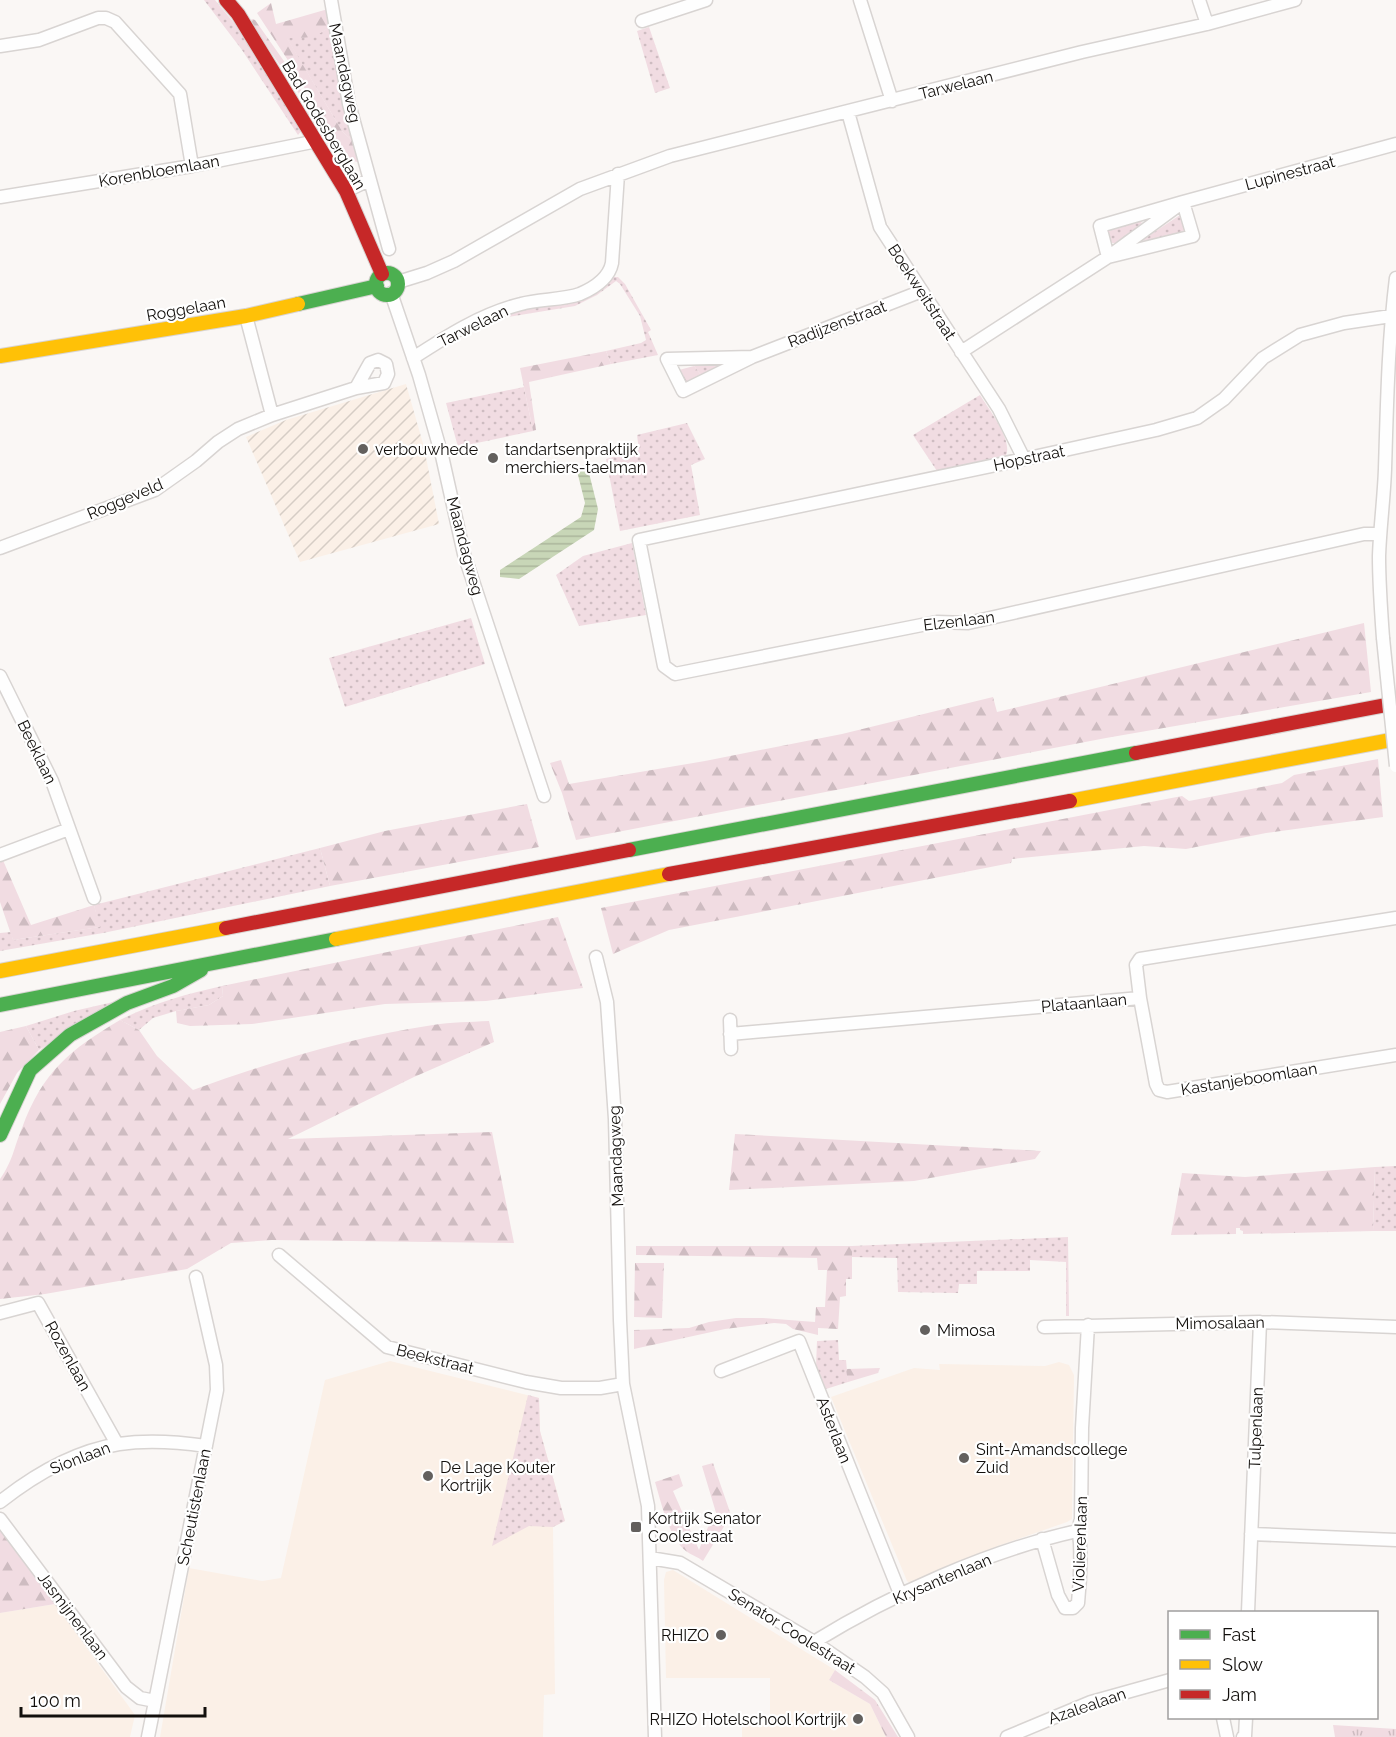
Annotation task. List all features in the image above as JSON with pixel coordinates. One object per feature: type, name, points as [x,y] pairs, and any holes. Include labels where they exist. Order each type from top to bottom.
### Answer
[{"type":"main road","name":"Bad Godesberglaan","points":[[226,0],[238,14],[346,191],[380,280]]},
{"type":"main road","points":[[392,274],[395,288],[384,294],[380,280],[392,274]]},
{"type":"main road","name":"Roggelaan","points":[[0,356],[246,316],[380,280]]},
{"type":"main road","points":[[0,971],[1396,703]]},
{"type":"main road","points":[[0,1005],[680,872],[1084,799],[1396,739]]},
{"type":"main road","points":[[0,1135],[30,1070],[70,1035],[127,1003],[173,986],[215,962]]},
{"type":"street","name":"Maandagweg","points":[[331,0],[347,94],[389,249]]},
{"type":"street","points":[[642,21],[706,0]]},
{"type":"street","points":[[860,0],[892,101]]},
{"type":"street","points":[[1199,0],[1207,24]]},
{"type":"street","name":"Tarwelaan","points":[[395,288],[454,261],[580,189],[692,150],[1082,52],[1207,24],[1295,0]]},
{"type":"street","points":[[0,46],[39,40],[98,18],[106,18],[115,22],[180,94],[192,166]]},
{"type":"street","name":"Boekweitstraat","points":[[848,112],[880,226],[999,409],[1024,459]]},
{"type":"street","name":"Korenbloemlaan","points":[[0,197],[192,166],[317,141]]},
{"type":"street","name":"Lupinestraat","points":[[1108,257],[1100,226],[1396,144]]},
{"type":"street","name":"Tarwelaan","points":[[413,358],[486,316],[524,303],[580,294],[602,280],[609,273],[612,263],[618,174]]},
{"type":"street","points":[[346,191],[369,180]]},
{"type":"street","name":"Lupinestraat","points":[[961,352],[1108,257],[1184,202]]},
{"type":"street","name":"Lupinestraat","points":[[1108,257],[1193,236],[1184,202]]},
{"type":"street","points":[[1396,278],[1386,378],[1389,505],[1380,534],[1379,590],[1396,766]]},
{"type":"street","name":"Maandagweg","points":[[395,288],[442,456],[464,554],[544,796]]},
{"type":"street","name":"Radijzenstraat","points":[[752,357],[667,359],[683,391],[752,357],[922,291]]},
{"type":"street","name":"Hopstraat","points":[[639,540],[1024,459],[1156,430],[1197,418],[1224,399],[1263,358],[1300,335],[1393,312]]},
{"type":"street","points":[[246,316],[272,415]]},
{"type":"street","name":"Roggeveld","points":[[0,548],[155,490],[238,429],[272,415],[356,388]]},
{"type":"street","name":"Elzenlaan","points":[[639,540],[663,666],[675,674],[937,622],[968,623],[1364,534],[1380,534]]},
{"type":"street","name":"Beeklaan","points":[[0,676],[52,781],[94,898]]},
{"type":"street","points":[[0,855],[69,829]]},
{"type":"street","name":"Plataanlaan","points":[[730,1034],[1140,998],[1136,965],[1140,959],[1396,918]]},
{"type":"street","name":"Maandagweg","points":[[596,957],[607,1002],[613,1098],[623,1383]]},
{"type":"street","name":"Kastanjeboomlaan","points":[[1140,998],[1156,1084],[1159,1090],[1167,1092],[1396,1055]]},
{"type":"street","points":[[730,1020],[731,1049]]},
{"type":"street","name":"Beekstraat","points":[[279,1255],[387,1347],[526,1382],[561,1388],[600,1388],[623,1383]]},
{"type":"street","name":"Scheutistenlaan","points":[[148,1737],[218,1386],[216,1365],[196,1277]]},
{"type":"street","name":"Rozenlaan","points":[[0,1313],[38,1303],[117,1444]]},
{"type":"street","name":"Mimosalaan","points":[[1044,1327],[1260,1322],[1396,1327]]},
{"type":"street","name":"Tulpenlaan","points":[[1248,1611],[1260,1322]]},
{"type":"street","name":"Violierenlaan","points":[[1042,1539],[1058,1595],[1065,1608],[1073,1608],[1078,1603],[1079,1594],[1080,1541],[1077,1531],[1081,1519],[1082,1428],[1088,1325]]},
{"type":"street","name":"Asterlaan","points":[[721,1371],[799,1341],[901,1596]]},
{"type":"street","points":[[623,1383],[647,1497],[655,1737]]},
{"type":"street","name":"Sionlaan","points":[[0,1502],[51,1468],[117,1444],[185,1443],[206,1446]]},
{"type":"street","name":"Jasmijnenlaan","points":[[0,1519],[126,1687],[140,1698],[155,1701]]},
{"type":"street","name":"Krysantenlaan","points":[[814,1642],[842,1625],[957,1570],[1042,1539],[1077,1531]]},
{"type":"street","points":[[1251,1534],[1396,1540]]},
{"type":"street","name":"Senator Coolestraat","points":[[650,1558],[680,1563],[814,1642],[865,1677],[884,1693],[908,1737]]},
{"type":"street","name":"Azalealaan","points":[[1006,1737],[1091,1702],[1168,1681]]},
{"type":"street","points":[[1223,1719],[1227,1737]]},
{"type":"street","points":[[1243,1737],[1245,1736],[1246,1719]]},
{"type":"shaded area","points":[[406,384],[424,447],[439,524],[300,562],[246,437],[286,420]]},
{"type":"shaded area","points":[[587,465],[598,509],[594,530],[519,579],[500,577],[500,570],[581,517],[585,503],[576,467]]},
{"type":"shaded area","points":[[390,1361],[539,1398],[540,1431],[565,1521],[553,1527],[555,1694],[544,1695],[543,1737],[160,1737],[189,1568],[262,1581],[281,1578],[325,1380]]},
{"type":"shaded area","name":"Sint-Amandscollege Zuid","points":[[1059,1362],[1069,1365],[1074,1375],[1072,1519],[998,1546],[912,1584],[907,1581],[831,1397],[914,1368],[940,1370],[939,1364],[1045,1366]]},
{"type":"shaded area","name":"RHIZO","points":[[673,1570],[835,1670],[829,1680],[870,1704],[886,1737],[742,1737],[742,1723],[770,1722],[770,1678],[666,1678],[664,1580],[666,1572]]},
{"type":"shaded area","points":[[55,1604],[135,1715],[130,1737],[0,1737],[0,1613]]},
{"type":"green space","points":[[204,0],[215,0],[235,24],[303,129],[298,135],[242,50]]},
{"type":"green space","points":[[271,3],[276,24],[328,9],[331,26],[310,37],[287,38],[342,131],[357,145],[361,163],[346,159],[291,65],[257,13]]},
{"type":"green space","points":[[252,19],[286,64],[354,183],[349,181],[300,95],[250,21]]},
{"type":"green space","points":[[331,26],[357,145],[342,131],[286,37],[310,36]]},
{"type":"green space","points":[[649,27],[670,88],[655,93],[637,31]]},
{"type":"green space","points":[[1183,215],[1187,229],[1184,233],[1142,244],[1144,239]]},
{"type":"green space","points":[[1142,220],[1141,225],[1115,243],[1110,243],[1105,229]]},
{"type":"green space","points":[[613,277],[618,277],[625,284],[651,330],[648,332],[658,355],[611,364],[606,351],[646,340],[640,316],[616,281],[597,295],[575,306],[508,317],[507,312],[593,290]]},
{"type":"green space","points":[[606,351],[611,364],[529,382],[536,430],[533,431],[520,368]]},
{"type":"green space","points":[[721,361],[724,363],[723,366],[701,375],[694,366]]},
{"type":"green space","points":[[694,366],[701,375],[691,382],[685,382],[679,370]]},
{"type":"green space","points":[[524,387],[533,431],[458,447],[446,403]]},
{"type":"green space","points":[[980,395],[1003,433],[1006,441],[1006,455],[937,471],[913,435]]},
{"type":"green space","points":[[687,423],[705,459],[691,465],[700,515],[620,531],[606,459],[639,450],[637,435]]},
{"type":"green space","points":[[632,543],[646,615],[579,626],[556,575],[583,556]]},
{"type":"green space","points":[[471,618],[485,664],[345,707],[329,658]]},
{"type":"green space","points":[[1364,623],[1371,692],[1106,738],[576,840],[550,763],[561,760],[569,784],[705,761],[842,734],[993,697],[997,712]]},
{"type":"green space","points":[[1378,759],[1383,817],[1266,833],[1186,849],[1144,846],[1012,859],[1011,863],[669,930],[613,954],[601,908],[1182,796],[1189,801],[1282,783],[1294,775]]},
{"type":"green space","points":[[527,804],[539,847],[330,886],[320,848],[385,831]]},
{"type":"green space","points":[[320,848],[330,886],[103,933],[0,951],[0,933],[11,932],[13,940],[99,927],[94,905]]},
{"type":"green space","points":[[2,858],[31,925],[94,905],[100,927],[13,940],[0,902],[0,859]]},
{"type":"green space","points":[[558,917],[583,988],[486,1001],[385,1004],[252,1024],[190,1026],[177,1023],[176,1011],[209,1005],[223,996],[222,986]]},
{"type":"green space","points":[[222,986],[223,996],[209,1005],[153,1018],[139,1030],[120,1020],[170,1000]]},
{"type":"green space","points":[[113,1002],[39,1050],[26,1026],[74,1011]]},
{"type":"green space","points":[[120,1020],[139,1030],[157,1056],[193,1090],[282,1060],[372,1036],[440,1024],[489,1021],[494,1042],[414,1077],[288,1139],[492,1132],[514,1243],[272,1240],[231,1243],[187,1269],[45,1294],[0,1299],[0,1179],[11,1160],[30,1108],[39,1091],[60,1064],[73,1052]]},
{"type":"green space","points":[[26,1026],[39,1050],[17,1073],[0,1104],[0,1032]]},
{"type":"green space","points":[[735,1134],[1041,1151],[1035,1159],[914,1181],[729,1190]]},
{"type":"green space","points":[[1396,1166],[1396,1231],[1373,1231],[1375,1167]]},
{"type":"green space","points":[[1375,1167],[1373,1231],[1243,1234],[1240,1228],[1236,1228],[1236,1234],[1171,1235],[1182,1173],[1245,1177]]},
{"type":"green space","points":[[1068,1237],[1069,1316],[1066,1316],[1066,1262],[1030,1260],[1030,1271],[977,1271],[977,1284],[959,1284],[958,1293],[898,1292],[897,1258],[852,1257],[852,1246]]},
{"type":"green space","points":[[636,1246],[852,1246],[852,1279],[846,1279],[846,1296],[840,1297],[838,1329],[818,1328],[818,1335],[793,1329],[786,1324],[774,1323],[725,1329],[634,1349],[634,1330],[689,1328],[736,1318],[815,1322],[816,1307],[825,1307],[827,1270],[818,1270],[817,1258],[636,1255]]},
{"type":"green space","points":[[635,1263],[664,1263],[662,1318],[634,1317]]},
{"type":"green space","points":[[838,1340],[839,1360],[846,1360],[848,1382],[826,1389],[816,1367],[817,1341]]},
{"type":"green space","points":[[880,1368],[878,1373],[848,1382],[846,1369]]},
{"type":"green space","points":[[528,1395],[539,1398],[540,1431],[565,1521],[553,1527],[529,1526],[492,1546]]},
{"type":"green space","points":[[713,1463],[731,1515],[703,1561],[686,1551],[675,1538],[666,1519],[655,1482],[679,1474],[683,1486],[673,1491],[699,1550],[708,1527],[717,1516],[702,1466]]},
{"type":"green space","points":[[0,1531],[4,1534],[55,1604],[0,1613]]},
{"type":"green space","points":[[835,1670],[875,1700],[898,1737],[886,1737],[870,1704],[829,1680]]},
{"type":"green space","points":[[1333,1725],[1396,1729],[1396,1737],[1335,1737]]},
{"type":"traffic: fast","points":[[387,273],[395,276],[398,284],[395,292],[387,295],[379,292],[376,284],[379,276],[387,273]]},
{"type":"traffic: fast","points":[[298,304],[377,286]]},
{"type":"traffic: fast","points":[[629,850],[1136,753]]},
{"type":"traffic: fast","points":[[0,1005],[336,939]]},
{"type":"traffic: fast","points":[[0,1135],[30,1070],[70,1035],[127,1003],[173,986],[201,970]]},
{"type":"traffic: slow","points":[[0,356],[246,316],[298,304]]},
{"type":"traffic: slow","points":[[1070,801],[1396,739]]},
{"type":"traffic: slow","points":[[336,939],[669,874]]},
{"type":"traffic: slow","points":[[0,971],[226,928]]},
{"type":"traffic: jam","points":[[226,0],[238,14],[346,191],[382,274]]},
{"type":"traffic: jam","points":[[1136,753],[1396,703]]},
{"type":"traffic: jam","points":[[669,874],[1070,801]]},
{"type":"traffic: jam","points":[[226,928],[629,850]]},
{"type":"place","name":"verbouwhede","points":[[363,449]]},
{"type":"place","name":"tandartsenpraktijk merchiers-taelman","points":[[493,458]]},
{"type":"place","name":"Mimosa","points":[[925,1330]]},
{"type":"place","name":"Sint-Amandscollege Zuid","points":[[964,1458]]},
{"type":"place","name":"De Lage Kouter Kortrijk","points":[[428,1476]]},
{"type":"place","name":"Kortrijk Senator Coolestraat","points":[[636,1527]]},
{"type":"place","name":"RHIZO","points":[[721,1635]]},
{"type":"place","name":"RHIZO Hotelschool Kortrijk","points":[[858,1719]]}]
